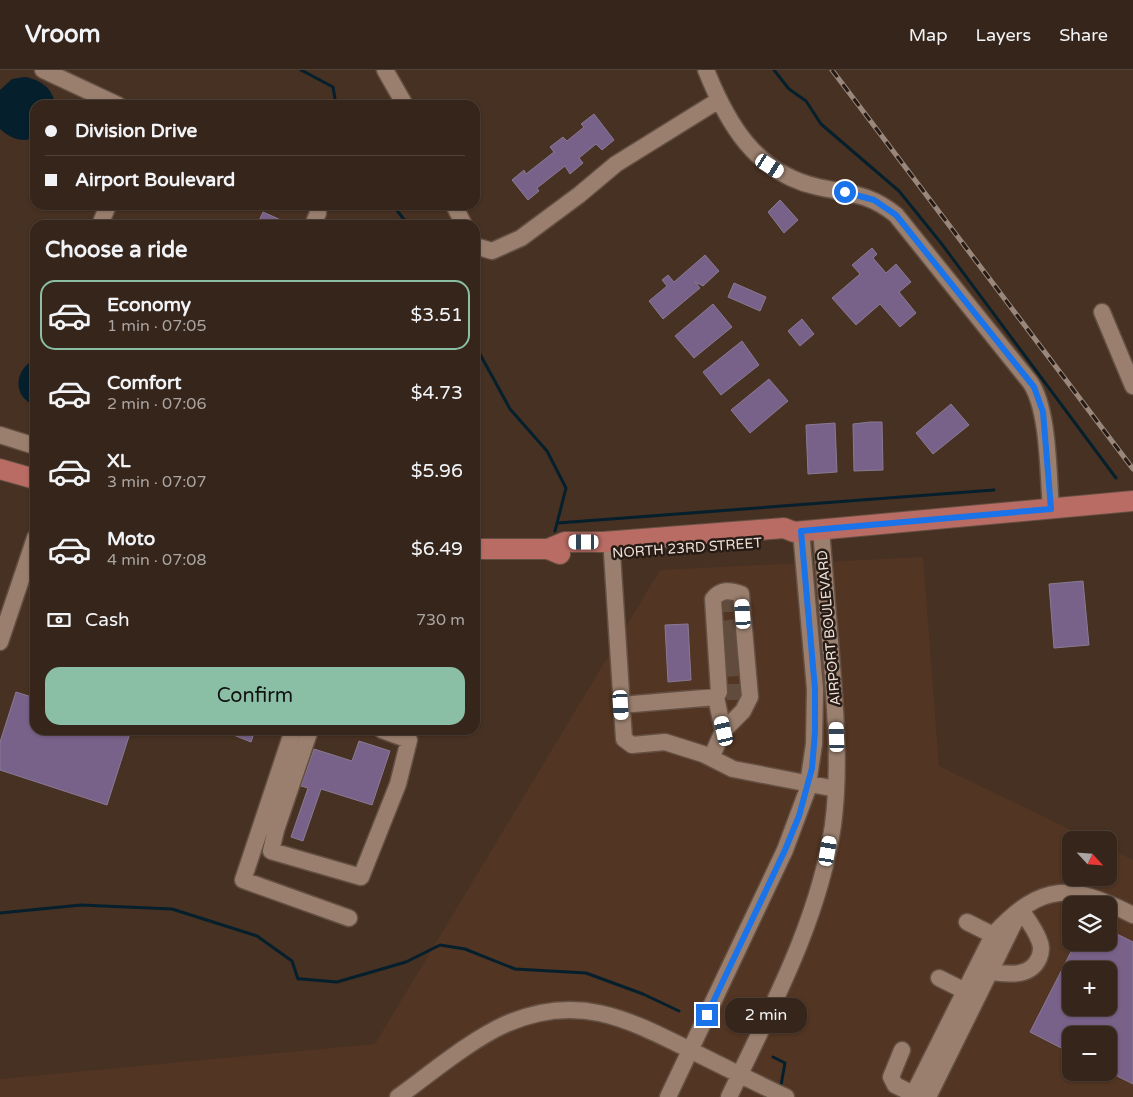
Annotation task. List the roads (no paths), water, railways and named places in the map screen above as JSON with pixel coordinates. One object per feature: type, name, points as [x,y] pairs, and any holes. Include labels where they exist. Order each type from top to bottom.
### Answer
[{"type":"main road","points":[[0,469],[30,478]]},
{"type":"main road","name":"NORTH 23RD STREET","points":[[480,549],[548,549],[565,542],[602,542],[784,528],[797,532],[1133,501]]},
{"type":"main road","name":"NORTH 23RD STREET","points":[[548,549],[564,556],[612,553],[765,542],[785,539],[797,532]]},
{"type":"street","points":[[43,70],[107,100]]},
{"type":"street","points":[[385,70],[402,100]]},
{"type":"street","points":[[706,70],[719,100],[736,130],[770,166],[796,181],[868,197],[885,205],[903,221],[1034,387],[1043,412],[1051,509]]},
{"type":"street","points":[[480,247],[492,251],[521,238],[579,195],[616,164],[719,100]]},
{"type":"street","points":[[1102,312],[1133,386]]},
{"type":"street","points":[[0,436],[30,445]]},
{"type":"street","name":"AIRPORT BOULEVARD","points":[[729,1097],[795,955],[812,908],[828,851],[836,790],[837,725],[821,530]]},
{"type":"street","name":"AIRPORT BOULEVARD","points":[[668,1097],[785,850],[799,816],[808,785],[814,744],[815,689],[797,532]]},
{"type":"street","points":[[0,642],[30,553]]},
{"type":"street","points":[[612,553],[624,739],[632,745],[664,742],[712,758],[733,769],[836,790]]},
{"type":"street","points":[[621,705],[730,650]]},
{"type":"street","points":[[712,758],[724,731],[743,711],[750,697],[730,650]]},
{"type":"street","points":[[724,731],[730,650]]},
{"type":"street","points":[[291,735],[243,880],[348,918]]},
{"type":"street","points":[[308,735],[276,830],[271,851],[360,877],[398,784],[409,740],[396,735]]},
{"type":"street","points":[[902,1050],[891,1077],[895,1085],[918,1096],[971,994],[993,935],[1009,918],[1036,899],[1057,892],[1083,894],[1102,900],[1133,915]]},
{"type":"street","points":[[971,994],[990,972],[1021,910]]},
{"type":"street","points":[[990,972],[1022,973],[1031,969],[1037,962],[1041,952],[1040,941],[1021,910]]},
{"type":"street","points":[[967,922],[993,935]]},
{"type":"street","points":[[938,978],[971,994]]},
{"type":"street","points":[[398,1097],[460,1052],[504,1025],[533,1014],[566,1010],[603,1013],[631,1022],[786,1097]]},
{"type":"water","points":[[25,77],[36,80],[49,89],[54,99],[30,100],[30,139],[20,140],[0,129],[0,90],[12,79]]},
{"type":"water","points":[[30,363],[30,402],[22,396],[18,383],[23,369]]},
{"type":"waterway","points":[[301,70],[333,87],[335,100]]},
{"type":"waterway","points":[[774,70],[789,89],[806,101],[821,124],[899,191],[941,243],[1116,478]]},
{"type":"waterway","points":[[397,210],[404,220]]},
{"type":"waterway","points":[[480,354],[510,409],[547,451],[566,488],[555,531]]},
{"type":"waterway","points":[[558,523],[994,490]]},
{"type":"waterway","points":[[0,913],[81,905],[172,909],[257,936],[292,961],[298,979],[337,982],[406,962],[440,945],[465,949],[515,969],[586,973],[643,994],[679,1011]]},
{"type":"waterway","points":[[773,1057],[785,1063],[781,1085]]},
{"type":"tunnel","points":[[721,604],[734,604]]},
{"type":"tunnel","points":[[723,629],[736,627]]},
{"type":"tunnel","points":[[724,642],[736,641]]},
{"type":"tunnel","points":[[724,656],[738,655]]},
{"type":"tunnel","points":[[725,669],[738,668]]},
{"type":"tunnel","points":[[727,692],[740,692]]},
{"type":"railway","points":[[832,70],[1133,469]]}]
